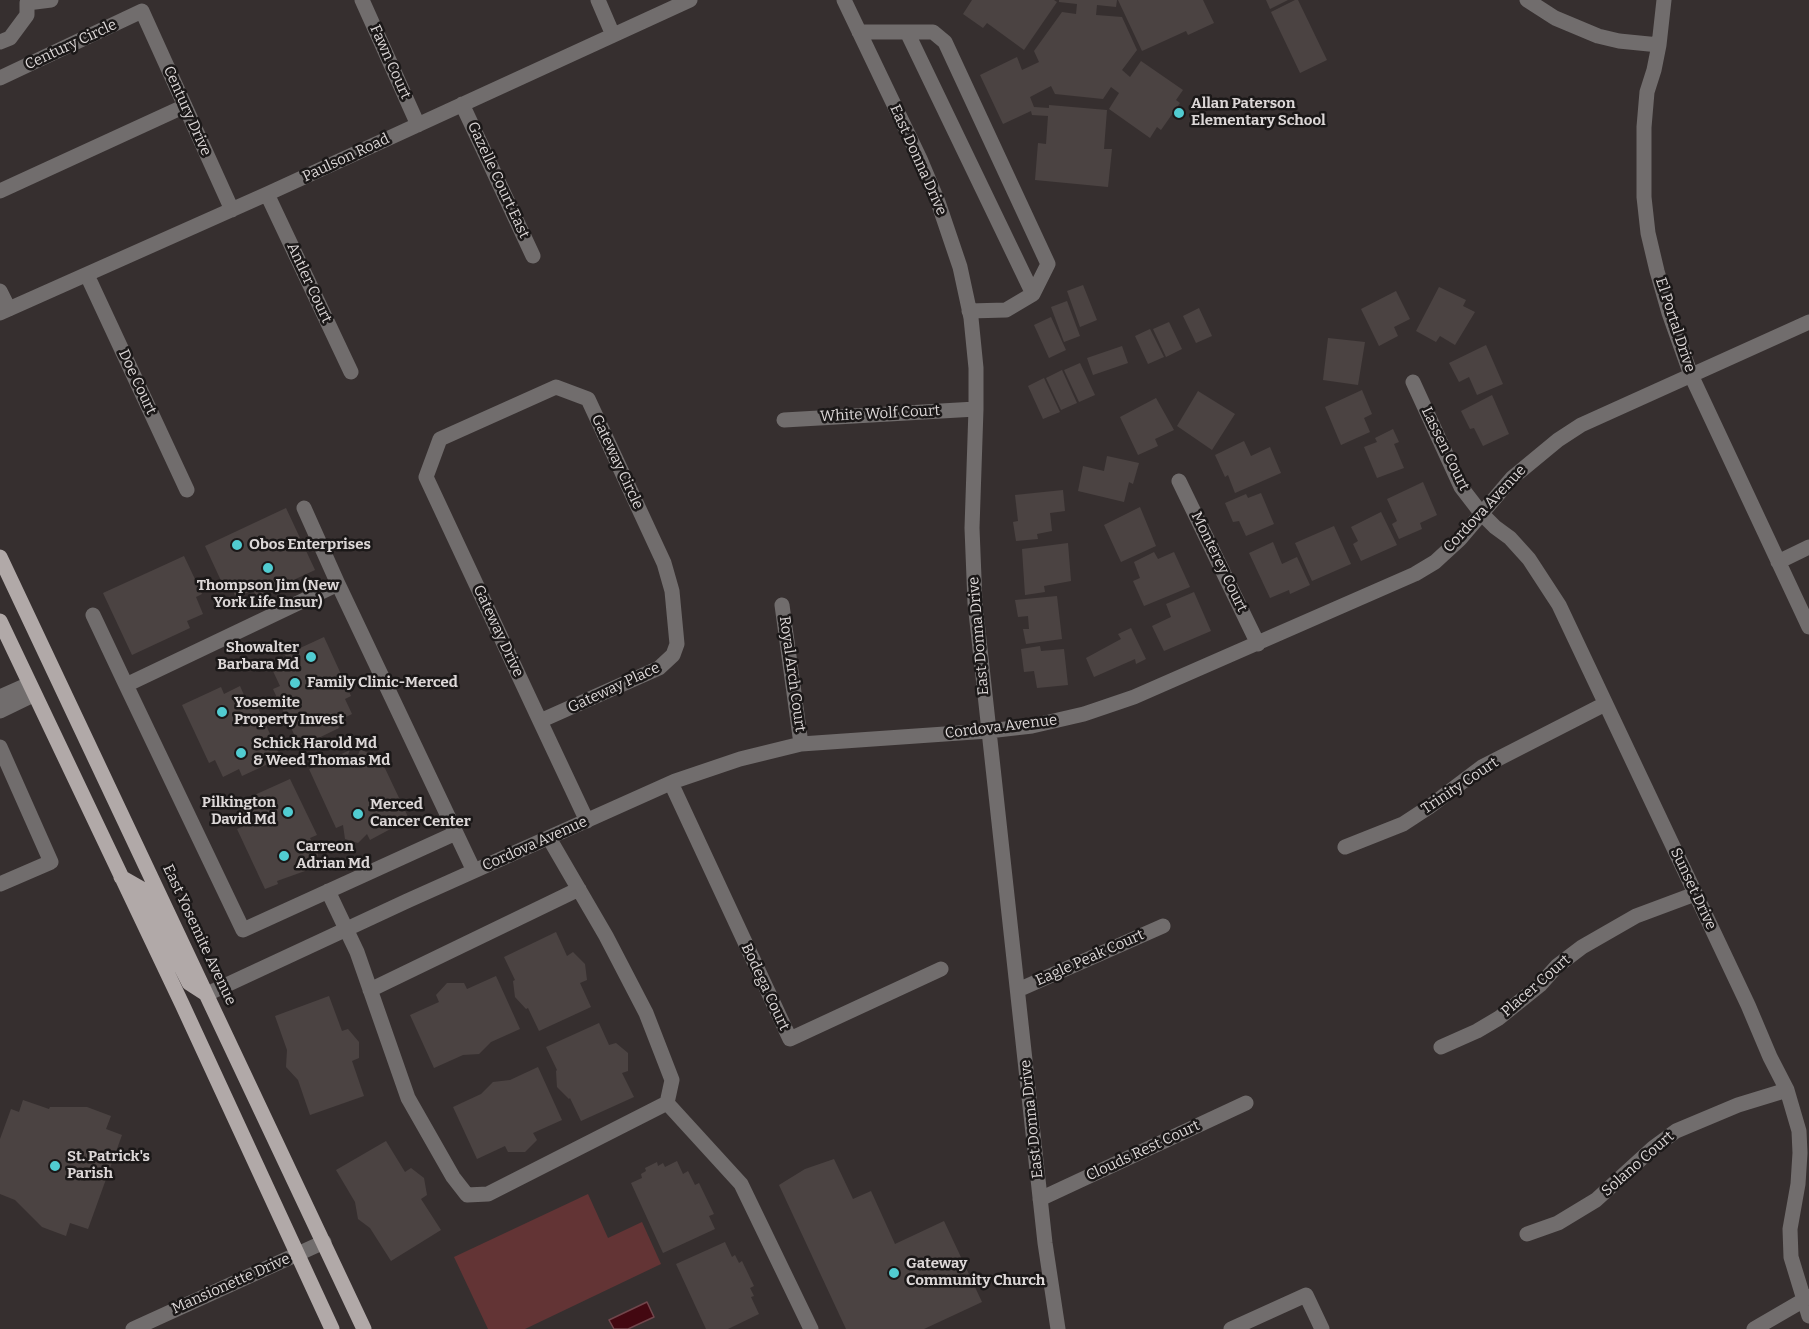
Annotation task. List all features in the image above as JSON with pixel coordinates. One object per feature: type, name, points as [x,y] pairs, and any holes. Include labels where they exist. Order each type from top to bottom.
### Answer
[{"type":"main road","name":"East Yosemite Avenue","points":[[0,557],[364,1329]]},
{"type":"main road","points":[[0,621],[182,1004],[332,1329]]},
{"type":"main road","points":[[121,877],[142,889],[189,983],[207,994]]},
{"type":"street","points":[[0,42],[10,38],[27,15],[27,3],[51,0]]},
{"type":"street","name":"Fawn Court","points":[[362,0],[418,125]]},
{"type":"street","points":[[598,0],[613,35]]},
{"type":"street","name":"Paulson Road","points":[[4,311],[232,210],[690,0]]},
{"type":"street","name":"East Donna Drive","points":[[844,0],[920,159],[938,202],[960,267],[969,311],[976,368],[972,565],[988,732],[1040,1199],[1051,1292],[1058,1329]]},
{"type":"street","points":[[1527,0],[1555,18],[1598,36],[1619,41],[1659,45]]},
{"type":"street","name":"El Portal Drive","points":[[1664,0],[1659,45],[1647,92],[1644,127],[1644,197],[1648,233],[1669,313],[1691,375],[1809,627]]},
{"type":"street","name":"Century Circle","points":[[0,78],[142,11]]},
{"type":"street","name":"Century Drive","points":[[142,11],[232,210]]},
{"type":"street","points":[[859,32],[933,32],[945,42],[1048,264],[1033,294],[1006,310],[969,311]]},
{"type":"street","points":[[908,32],[1033,294]]},
{"type":"street","name":"Gazelle Court East","points":[[462,104],[534,256]]},
{"type":"street","points":[[0,191],[185,106]]},
{"type":"street","name":"Antler Court","points":[[267,194],[351,372]]},
{"type":"street","name":"Doe Court","points":[[87,275],[186,490]]},
{"type":"street","points":[[0,291],[4,311]]},
{"type":"street","name":"Cordova Avenue","points":[[207,994],[671,783],[741,759],[801,744],[988,732],[1032,726],[1084,714],[1134,697],[1415,574],[1435,562],[1460,539],[1512,478],[1558,440],[1604,413],[1809,322]]},
{"type":"street","name":"Lassen Court","points":[[1413,382],[1461,487],[1481,513]]},
{"type":"street","name":"Gateway Circle","points":[[440,439],[556,387],[588,399],[663,563],[672,591],[677,644]]},
{"type":"street","name":"White Wolf Court","points":[[784,420],[976,409]]},
{"type":"street","name":"Gateway Drive","points":[[440,439],[426,477],[587,821]]},
{"type":"street","name":"Monterey Court","points":[[1179,481],[1258,644]]},
{"type":"street","points":[[304,507],[474,871]]},
{"type":"street","name":"Sunset Drive","points":[[1481,513],[1510,538],[1545,582],[1559,605],[1787,1090],[1798,1131],[1800,1152],[1798,1184],[1790,1230],[1791,1257],[1806,1298],[1809,1316]]},
{"type":"street","points":[[1778,562],[1809,547]]},
{"type":"street","points":[[126,685],[338,584]]},
{"type":"street","name":"Royal Arch Court","points":[[782,605],[801,744]]},
{"type":"street","points":[[93,615],[243,930],[456,833]]},
{"type":"street","name":"Gateway Place","points":[[540,721],[659,668],[673,655],[677,644]]},
{"type":"street","points":[[0,697],[31,690]]},
{"type":"street","points":[[0,711],[31,690]]},
{"type":"street","name":"Trinity Court","points":[[1345,847],[1403,824],[1482,767],[1605,704]]},
{"type":"street","points":[[0,747],[51,862],[0,884]]},
{"type":"street","name":"Bodega Court","points":[[671,783],[790,1039],[941,969]]},
{"type":"street","points":[[549,838],[646,1013],[672,1080],[667,1103]]},
{"type":"street","points":[[370,990],[579,889]]},
{"type":"street","points":[[328,891],[357,952],[408,1098],[453,1177],[467,1194],[488,1194],[667,1103]]},
{"type":"street","name":"Placer Court","points":[[1442,1047],[1499,1018],[1533,991],[1557,966],[1582,947],[1636,916],[1695,894]]},
{"type":"street","name":"Eagle Peak Court","points":[[1018,990],[1162,926]]},
{"type":"street","name":"Solano Court","points":[[1527,1234],[1558,1223],[1596,1200],[1646,1154],[1676,1131],[1738,1105],[1787,1090]]},
{"type":"street","points":[[667,1103],[741,1184],[811,1329]]},
{"type":"street","name":"Clouds Rest Court","points":[[1040,1199],[1246,1103]]},
{"type":"street","name":"Mansionette Drive","points":[[132,1329],[324,1242]]},
{"type":"street","points":[[1231,1329],[1306,1295],[1322,1329]]},
{"type":"street","points":[[1754,1329],[1806,1298]]},
{"type":"shaded area","points":[[588,1194],[608,1238],[642,1222],[661,1264],[525,1329],[488,1329],[454,1257]]},
{"type":"shaded area","points":[[647,1302],[654,1317],[628,1329],[614,1329],[609,1320]]},
{"type":"building","points":[[972,0],[1054,0],[1057,2],[1024,50],[987,23],[983,28],[963,14]]},
{"type":"building","points":[[1059,0],[1117,0],[1116,7],[1097,5],[1096,15],[1122,17],[1137,50],[1122,70],[1130,77],[1141,61],[1183,90],[1176,100],[1180,103],[1161,130],[1157,127],[1150,138],[1109,109],[1119,93],[1111,87],[1103,99],[1055,94],[1051,86],[1030,97],[1034,107],[1049,108],[1049,105],[1107,110],[1104,149],[1112,149],[1108,187],[1035,180],[1038,143],[1046,144],[1048,116],[1032,115],[1031,111],[1003,124],[980,75],[1017,57],[1022,70],[1039,62],[1034,51],[1062,12],[1076,14],[1077,4],[1059,2]]},
{"type":"building","points":[[1118,0],[1203,0],[1214,23],[1188,35],[1186,31],[1142,51]]},
{"type":"building","points":[[1266,0],[1288,0],[1270,9]]},
{"type":"building","points":[[1298,0],[1327,60],[1300,73],[1271,12]]},
{"type":"building","points":[[1083,285],[1097,320],[1080,327],[1067,291]]},
{"type":"building","points":[[1439,287],[1466,300],[1463,306],[1475,312],[1455,345],[1440,336],[1436,342],[1416,331]]},
{"type":"building","points":[[1396,291],[1410,319],[1394,327],[1398,336],[1379,346],[1361,309]]},
{"type":"building","points":[[1067,301],[1080,336],[1064,342],[1051,307]]},
{"type":"building","points":[[1199,308],[1212,336],[1196,343],[1183,316]]},
{"type":"building","points":[[1051,317],[1066,350],[1049,358],[1034,325]]},
{"type":"building","points":[[1169,322],[1182,349],[1166,357],[1153,329]]},
{"type":"building","points":[[1150,329],[1164,357],[1148,364],[1135,336]]},
{"type":"building","points":[[1328,338],[1365,342],[1358,385],[1323,380]]},
{"type":"building","points":[[1486,345],[1503,384],[1477,395],[1469,377],[1459,382],[1449,363]]},
{"type":"building","points":[[1122,346],[1128,363],[1093,375],[1087,358]]},
{"type":"building","points":[[1080,363],[1095,395],[1079,402],[1064,370]]},
{"type":"building","points":[[1062,370],[1077,403],[1061,410],[1046,378]]},
{"type":"building","points":[[1044,378],[1060,412],[1043,419],[1028,386]]},
{"type":"building","points":[[1362,390],[1372,414],[1364,418],[1370,432],[1341,445],[1325,407]]},
{"type":"building","points":[[1198,391],[1235,414],[1212,450],[1177,426]]},
{"type":"building","points":[[1492,395],[1509,434],[1483,446],[1474,428],[1470,429],[1461,411]]},
{"type":"building","points":[[1156,398],[1174,430],[1155,439],[1158,446],[1138,455],[1120,417]]},
{"type":"building","points":[[1393,429],[1399,442],[1394,444],[1404,468],[1377,478],[1364,447],[1377,442],[1375,438]]},
{"type":"building","points":[[1244,441],[1251,456],[1270,447],[1281,473],[1235,493],[1228,475],[1225,477],[1215,455]]},
{"type":"building","points":[[1107,456],[1139,463],[1133,484],[1129,482],[1124,502],[1078,491],[1083,466],[1104,471]]},
{"type":"building","points":[[1423,482],[1437,515],[1420,523],[1422,529],[1399,539],[1392,524],[1397,521],[1387,499]]},
{"type":"building","points":[[1063,490],[1065,511],[1050,513],[1052,531],[1037,534],[1038,539],[1016,541],[1013,522],[1018,521],[1015,495]]},
{"type":"building","points":[[1261,493],[1274,524],[1246,536],[1239,521],[1233,522],[1225,503],[1246,494],[1248,498]]},
{"type":"building","points":[[1140,507],[1156,546],[1121,562],[1104,525]]},
{"type":"building","points":[[286,508],[315,570],[257,597],[253,590],[236,598],[229,582],[223,585],[205,546]]},
{"type":"building","points":[[1381,512],[1397,545],[1361,561],[1353,544],[1358,541],[1351,527]]},
{"type":"building","points":[[1334,526],[1351,564],[1312,581],[1295,543]]},
{"type":"building","points":[[1273,542],[1282,564],[1297,557],[1310,585],[1290,594],[1289,590],[1270,598],[1249,553]]},
{"type":"building","points":[[1068,543],[1071,581],[1044,586],[1045,592],[1025,595],[1022,549]]},
{"type":"building","points":[[1154,552],[1158,559],[1174,552],[1190,587],[1144,606],[1133,581],[1140,578],[1134,562]]},
{"type":"building","points":[[184,556],[202,594],[196,597],[203,614],[187,621],[190,628],[132,655],[103,593]]},
{"type":"building","points":[[1194,592],[1211,631],[1164,651],[1152,626],[1171,617],[1166,604]]},
{"type":"building","points":[[1057,596],[1062,639],[1026,644],[1023,629],[1029,629],[1028,616],[1018,617],[1015,600]]},
{"type":"building","points":[[1131,628],[1146,659],[1136,664],[1135,659],[1094,677],[1086,658],[1121,639],[1118,634]]},
{"type":"building","points":[[324,637],[351,696],[345,699],[352,714],[336,722],[339,728],[300,747],[273,689],[280,686],[272,669],[288,661],[285,655]]},
{"type":"building","points":[[1040,646],[1041,651],[1064,649],[1068,685],[1037,688],[1034,671],[1024,672],[1021,649]]},
{"type":"building","points":[[240,686],[247,702],[254,699],[281,758],[242,776],[239,769],[223,777],[215,760],[209,763],[182,705],[221,687],[224,694]]},
{"type":"building","points":[[360,749],[376,757],[374,761],[376,765],[382,762],[409,819],[370,840],[367,834],[358,843],[345,839],[343,825],[336,828],[309,769],[350,750],[346,760],[358,756]]},
{"type":"building","points":[[290,779],[317,835],[310,838],[315,848],[319,850],[315,865],[308,862],[302,864],[305,871],[277,881],[278,884],[265,889],[237,829],[244,826],[237,821],[242,806],[255,799],[250,797]]},
{"type":"building","points":[[556,932],[567,956],[573,952],[585,964],[587,980],[580,983],[591,1007],[539,1031],[528,1008],[526,1009],[515,997],[513,981],[515,980],[504,957]]},
{"type":"building","points":[[496,976],[520,1029],[491,1042],[479,1054],[463,1055],[434,1068],[410,1015],[439,1002],[436,995],[447,983],[464,983],[467,989]]},
{"type":"building","points":[[329,996],[342,1031],[348,1029],[359,1042],[359,1058],[352,1061],[364,1096],[310,1115],[298,1080],[286,1067],[287,1050],[275,1016]]},
{"type":"building","points":[[599,1023],[609,1045],[616,1043],[628,1053],[628,1071],[622,1073],[634,1097],[581,1121],[570,1098],[557,1087],[557,1070],[546,1047]]},
{"type":"building","points":[[538,1067],[562,1120],[533,1133],[537,1140],[525,1152],[508,1152],[505,1146],[477,1159],[453,1107],[481,1094],[493,1082],[510,1080]]},
{"type":"building","name":"St. Patrick's Parish","points":[[23,1100],[49,1109],[50,1107],[87,1107],[111,1116],[106,1129],[122,1135],[88,1229],[70,1223],[66,1236],[42,1227],[15,1200],[0,1194],[0,1139],[11,1109],[19,1112]]},
{"type":"building","points":[[386,1141],[405,1172],[411,1168],[424,1178],[427,1195],[421,1199],[441,1230],[391,1261],[370,1228],[358,1219],[355,1202],[336,1170]]},
{"type":"building","name":"Gateway Community Church","points":[[834,1159],[853,1199],[871,1191],[895,1244],[944,1221],[982,1302],[924,1329],[846,1329],[779,1185],[805,1169]]},
{"type":"building","points":[[677,1161],[683,1174],[688,1171],[695,1185],[699,1183],[714,1214],[709,1216],[715,1229],[663,1253],[631,1183],[642,1178],[641,1174],[646,1171],[645,1168],[657,1162],[658,1166],[663,1163],[665,1167]]},
{"type":"building","points":[[725,1242],[732,1257],[735,1255],[739,1263],[742,1261],[754,1286],[750,1288],[754,1296],[751,1297],[759,1314],[728,1329],[706,1329],[676,1264]]},
{"type":"place","name":"Allan Paterson Elementary School","points":[[1179,113]]},
{"type":"place","name":"Obos Enterprises","points":[[237,545]]},
{"type":"place","name":"Thompson Jim (New York Life Insur)","points":[[268,568]]},
{"type":"place","name":"Showalter Barbara Md","points":[[311,657]]},
{"type":"place","name":"Family Clinic-Merced","points":[[295,683]]},
{"type":"place","name":"Yosemite Property Invest","points":[[222,712]]},
{"type":"place","name":"Schick Harold Md & Weed Thomas Md","points":[[241,753]]},
{"type":"place","name":"Pilkington David Md","points":[[288,812]]},
{"type":"place","name":"Merced Cancer Center","points":[[358,814]]},
{"type":"place","name":"Carreon Adrian Md","points":[[284,856]]},
{"type":"place","name":"St. Patrick's Parish","points":[[55,1166]]},
{"type":"place","name":"Gateway Community Church","points":[[894,1273]]}]
